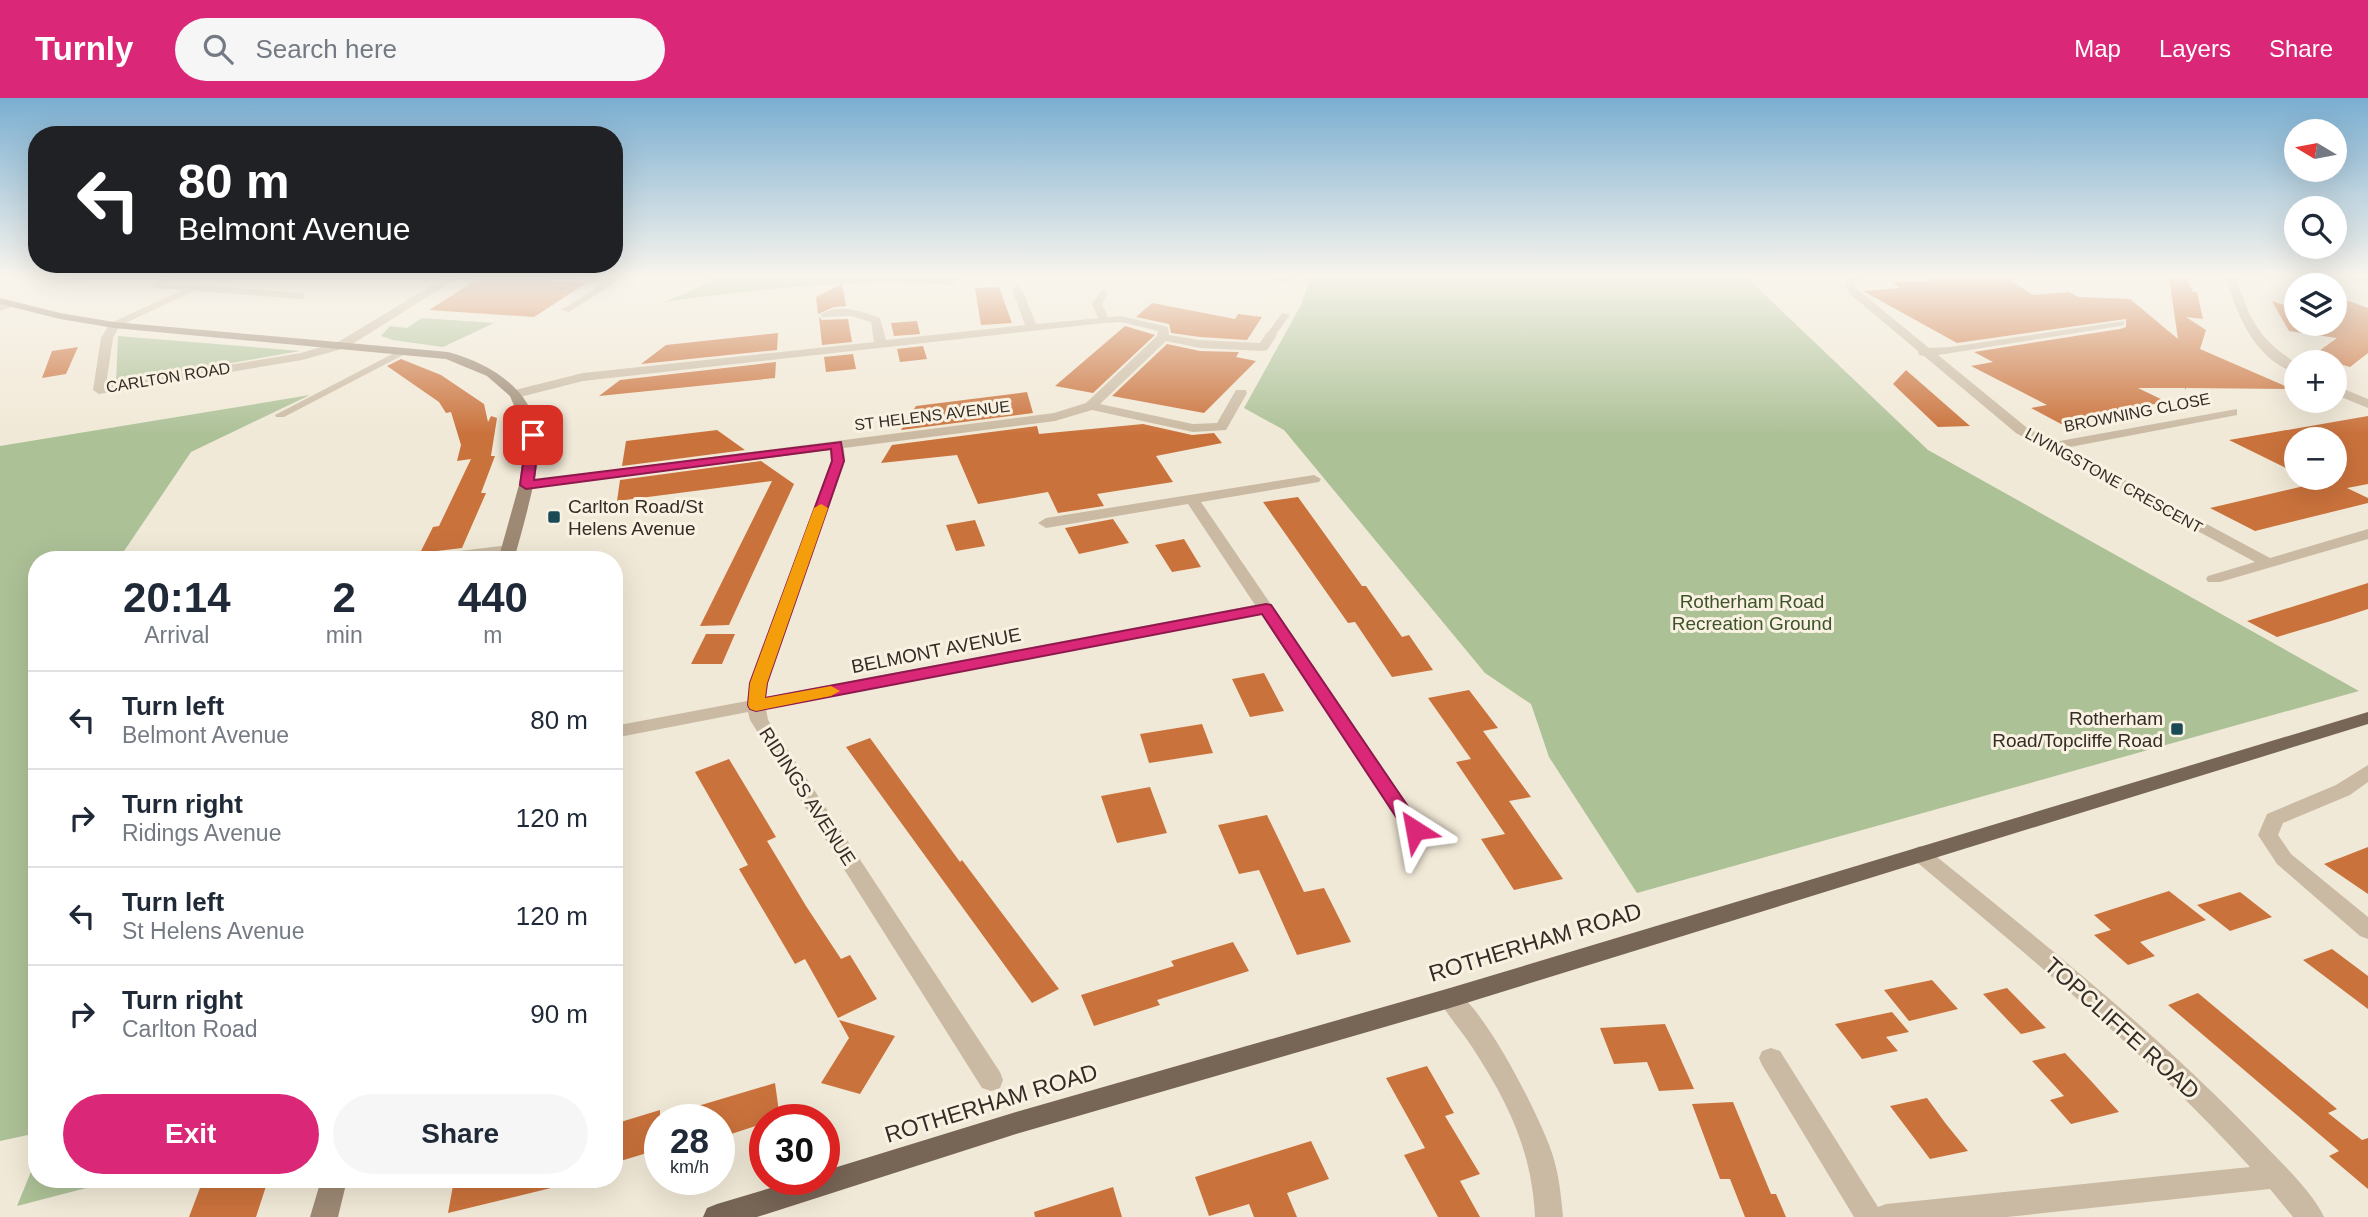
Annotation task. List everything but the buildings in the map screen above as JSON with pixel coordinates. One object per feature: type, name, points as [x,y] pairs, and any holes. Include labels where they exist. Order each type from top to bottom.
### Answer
[{"type":"main road","name":"CARLTON ROAD","points":[[162,329],[448,356],[491,373],[516,394],[533,435],[526,485],[508,551]]},
{"type":"main road","name":"ROTHERHAM ROAD","points":[[717,1217],[1016,1123],[1450,998],[2368,718]]},
{"type":"main road","points":[[324,1217],[332,1188]]},
{"type":"street","name":"CARLTON ROAD","points":[[112,329],[107,338],[99,390],[302,356],[342,345]]},
{"type":"street","points":[[342,345],[368,329]]},
{"type":"street","points":[[878,329],[881,345]]},
{"type":"street","points":[[516,394],[583,377],[1021,329]]},
{"type":"street","points":[[1164,329],[1163,337],[1200,344],[1263,347],[1272,335]]},
{"type":"street","name":"LIVINGSTONE CRESCENT","points":[[1897,329],[2021,430],[2266,562]]},
{"type":"street","points":[[1923,352],[1950,351],[2082,329]]},
{"type":"street","points":[[2249,329],[2284,361]]},
{"type":"street","name":"ST HELENS AVENUE","points":[[526,485],[1055,417],[1091,406],[1163,337]]},
{"type":"street","name":"ST HELENS AVENUE","points":[[1091,406],[1194,428],[1222,427],[1241,393]]},
{"type":"street","points":[[2347,395],[2368,404]]},
{"type":"street","name":"BROWNING CLOSE","points":[[2050,447],[2232,412]]},
{"type":"street","name":"RIDINGS AVENUE","points":[[837,444],[838,461],[759,683],[756,705],[759,720],[991,1080]]},
{"type":"street","points":[[1046,523],[1314,480]]},
{"type":"street","points":[[1192,499],[1415,830]]},
{"type":"street","points":[[2214,579],[2368,534]]},
{"type":"street","name":"BELMONT AVENUE","points":[[623,730],[1266,608]]},
{"type":"street","points":[[2368,772],[2343,790],[2274,820],[2268,835],[2284,859],[2368,930]]},
{"type":"street","name":"TOPCLIFFE ROAD","points":[[1920,854],[2131,1031],[2277,1175],[2310,1217]]},
{"type":"street","points":[[1450,998],[1469,1021],[1526,1118],[1545,1174],[1549,1217]]},
{"type":"street","points":[[1771,1058],[1869,1217]]},
{"type":"street","points":[[1886,1217],[2277,1175]]},
{"type":"lane","points":[[1272,335],[1276,329]]},
{"type":"lane","points":[[280,415],[404,351]]},
{"type":"green space","points":[[387,329],[481,329],[443,347],[381,336]]},
{"type":"green space","name":"Rotherham Road Recreation Ground","points":[[1288,329],[1801,329],[1928,450],[2359,691],[1637,893],[1549,757],[1531,704],[1485,673],[1284,430],[1244,408]]},
{"type":"green space","points":[[118,336],[300,351],[116,383]]},
{"type":"green space","points":[[310,395],[191,452],[124,551],[28,551],[28,1135],[0,1141],[0,446]]},
{"type":"green space","points":[[28,1179],[28,1188],[86,1188],[17,1206]]},
{"type":"slow traffic","points":[[821,508],[759,683],[756,705],[831,691]]},
{"type":"place","name":"Carlton Road/St Helens Avenue","points":[[554,517]]},
{"type":"place","name":"Rotherham Road/Topcliffe Road","points":[[2177,729]]},
{"type":"route","points":[[533,435],[526,485],[837,444],[838,461],[759,683],[756,705],[1266,608],[1415,830]]}]
